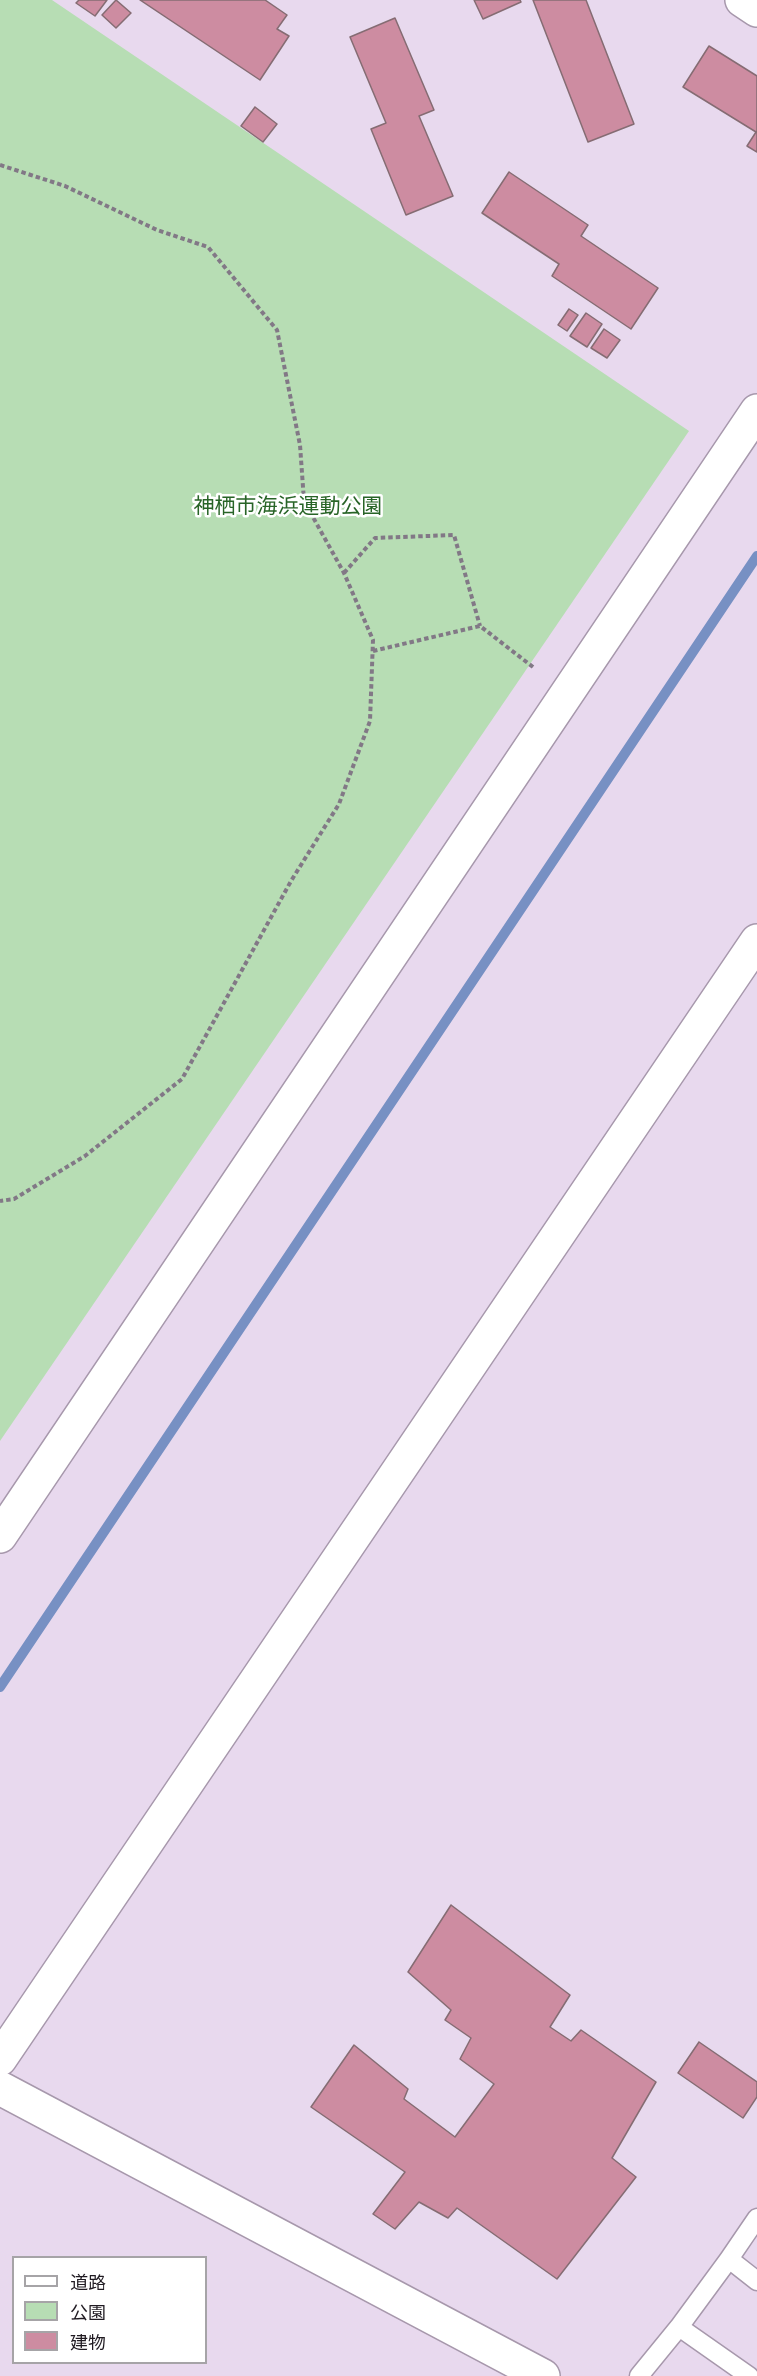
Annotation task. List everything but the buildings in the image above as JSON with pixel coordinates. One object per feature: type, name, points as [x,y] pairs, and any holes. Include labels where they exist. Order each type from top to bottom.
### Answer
[{"type":"street","points":[[742,0],[757,10]]},
{"type":"street","points":[[0,1536],[757,411]]},
{"type":"street","points":[[0,2059],[757,940]]},
{"type":"street","points":[[0,2088],[543,2376]]},
{"type":"lane","points":[[639,2376],[680,2327],[757,2218]]},
{"type":"lane","points":[[729,2259],[757,2281]]},
{"type":"lane","points":[[680,2327],[749,2376]]},
{"type":"path","points":[[0,165],[65,186],[157,230],[208,247],[277,330],[300,445],[304,501],[344,573],[374,640],[370,721],[339,804],[291,881],[182,1079],[85,1156],[14,1199],[0,1201]]},
{"type":"path","points":[[344,573],[375,538],[454,535],[480,626],[533,667]]},
{"type":"path","points":[[373,651],[480,626]]},
{"type":"green space","name":"神栖市海浜運動公園","points":[[0,0],[52,0],[689,431],[0,1441]]},
{"type":"waterway","points":[[0,1687],[757,556]]}]
